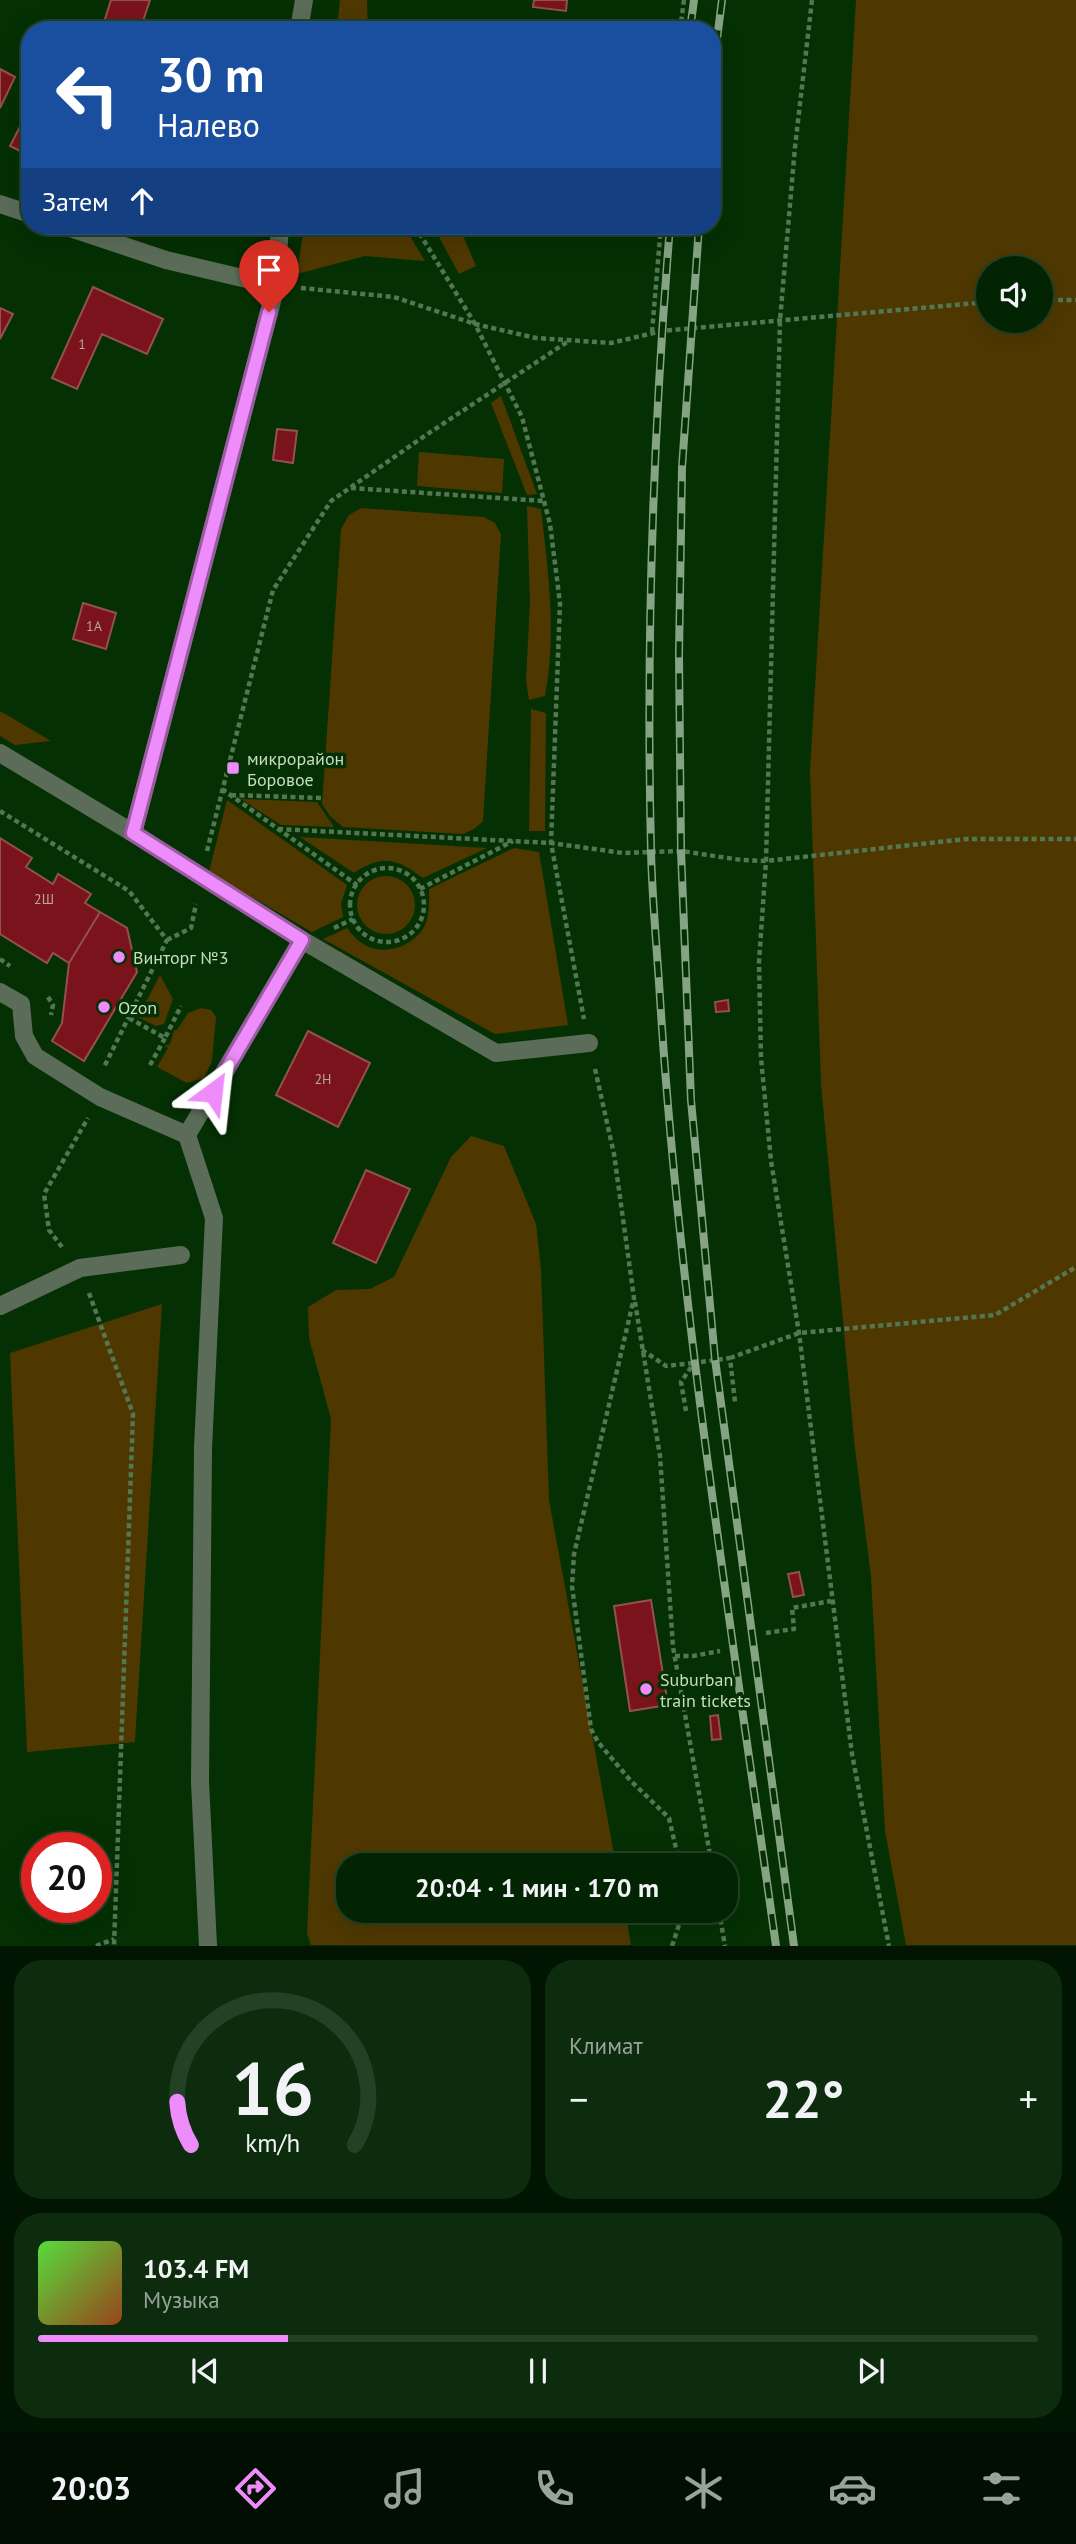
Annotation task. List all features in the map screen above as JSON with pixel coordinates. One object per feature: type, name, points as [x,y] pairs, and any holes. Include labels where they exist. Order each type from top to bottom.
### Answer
[{"type":"street","points":[[300,21],[304,0]]},
{"type":"street","points":[[0,204],[21,211]]},
{"type":"street","points":[[91,235],[166,260],[276,286]]},
{"type":"street","points":[[133,833],[276,286],[279,235]]},
{"type":"street","points":[[0,753],[302,940],[496,1053],[589,1043]]},
{"type":"street","points":[[187,1135],[302,940]]},
{"type":"street","points":[[0,992],[20,1004],[24,1036],[35,1056],[100,1097],[187,1135],[214,1218],[203,1448],[200,1782],[208,1945]]},
{"type":"street","points":[[0,1306],[80,1268],[181,1255]]},
{"type":"path","points":[[681,21],[684,0]]},
{"type":"path","points":[[812,0],[780,320],[766,860],[759,962],[761,1058],[771,1161],[799,1334],[852,1754],[889,1945]]},
{"type":"path","points":[[421,235],[475,324],[522,418],[550,524],[560,603],[551,843],[589,1043],[614,1154],[660,1456],[675,1656],[710,1853]]},
{"type":"path","points":[[652,332],[660,235]]},
{"type":"path","points":[[276,286],[394,297],[475,324],[536,338],[611,343],[652,332],[976,303]]},
{"type":"path","points":[[1053,300],[1076,300]]},
{"type":"path","points":[[104,1068],[167,940],[191,928],[201,876],[272,590],[331,501],[570,340]]},
{"type":"path","points":[[351,488],[544,501]]},
{"type":"path","points":[[222,789],[357,885]]},
{"type":"path","points":[[230,795],[322,798]]},
{"type":"path","points":[[0,811],[129,891],[167,940]]},
{"type":"path","points":[[278,829],[551,843],[623,853],[681,851],[741,860],[766,860],[966,839],[1076,839]]},
{"type":"path","points":[[420,889],[513,841]]},
{"type":"path","points":[[386,868],[408,874],[420,889],[424,909],[418,925],[402,939],[381,941],[360,930],[350,907],[357,885],[365,875],[386,868]]},
{"type":"path","points":[[0,959],[11,967]]},
{"type":"path","points":[[44,989],[53,1005],[51,1017]]},
{"type":"path","points":[[150,1065],[181,1006]]},
{"type":"path","points":[[129,1018],[165,1038]]},
{"type":"path","points":[[96,1945],[114,1942],[133,1414],[80,1268],[49,1230],[44,1194],[100,1097]]},
{"type":"path","points":[[642,1350],[666,1366],[730,1358],[799,1334],[995,1315],[1076,1267]]},
{"type":"path","points":[[634,1298],[574,1554],[572,1586],[591,1729],[598,1742],[630,1780],[668,1818],[677,1853]]},
{"type":"path","points":[[730,1358],[736,1402]]},
{"type":"path","points":[[686,1411],[681,1382],[694,1363]]},
{"type":"path","points":[[766,1633],[794,1629],[792,1608],[831,1601]]},
{"type":"path","points":[[675,1656],[720,1651]]},
{"type":"path","points":[[672,1945],[680,1923]]},
{"type":"path","points":[[721,1923],[725,1945]]},
{"type":"shaded area","points":[[340,0],[367,0],[368,21],[338,21]]},
{"type":"shaded area","points":[[856,0],[1076,0],[1076,1945],[906,1945],[885,1831],[871,1577],[854,1440],[821,1084],[810,771]]},
{"type":"shaded area","points":[[303,235],[409,235],[425,261],[365,256],[297,274]]},
{"type":"shaded area","points":[[438,235],[463,235],[476,266],[459,274]]},
{"type":"shaded area","points":[[501,396],[537,494],[527,495],[491,403]]},
{"type":"shaded area","points":[[419,452],[504,459],[502,493],[417,486]]},
{"type":"shaded area","points":[[527,506],[541,509],[551,625],[545,696],[529,700],[526,680],[530,602]]},
{"type":"shaded area","points":[[361,508],[484,517],[495,523],[501,534],[483,821],[463,834],[343,827],[330,816],[322,804],[341,529],[349,515]]},
{"type":"shaded area","points":[[531,709],[546,713],[545,831],[529,831]]},
{"type":"shaded area","points":[[0,711],[51,741],[15,745],[0,736]]},
{"type":"shaded area","points":[[241,799],[317,802],[334,827],[281,825]]},
{"type":"shaded area","points":[[227,800],[347,885],[341,904],[343,917],[312,932],[209,872]]},
{"type":"shaded area","points":[[300,837],[487,848],[423,878],[405,866],[389,861],[373,863],[354,873]]},
{"type":"shaded area","points":[[514,848],[539,852],[568,1025],[495,1034],[323,939],[347,928],[361,942],[379,950],[408,943],[424,927],[428,913],[429,889]]},
{"type":"shaded area","points":[[380,876],[392,876],[407,884],[415,899],[415,911],[407,926],[392,934],[380,934],[365,926],[357,911],[357,899],[365,884]]},
{"type":"shaded area","points":[[160,975],[173,999],[164,1024],[156,1026],[138,1017]]},
{"type":"shaded area","points":[[201,1008],[211,1010],[216,1017],[212,1061],[204,1078],[187,1083],[157,1067],[168,1048],[165,1046],[170,1044],[174,1030],[177,1030],[188,1013]]},
{"type":"shaded area","points":[[471,1136],[504,1146],[536,1224],[541,1270],[549,1500],[614,1853],[336,1853],[336,1923],[627,1923],[631,1945],[311,1945],[307,1933],[331,1419],[309,1338],[308,1307],[336,1290],[370,1289],[394,1277],[451,1157]]},
{"type":"shaded area","points":[[162,1304],[135,1742],[27,1752],[10,1353]]},
{"type":"building","points":[[111,0],[150,0],[143,21],[104,21]]},
{"type":"building","points":[[534,0],[567,0],[566,11],[533,7]]},
{"type":"building","points":[[0,69],[15,77],[0,108]]},
{"type":"building","points":[[21,125],[21,152],[10,146]]},
{"type":"building","points":[[93,287],[163,319],[147,354],[102,334],[77,389],[52,378]]},
{"type":"building","points":[[0,308],[13,314],[0,339]]},
{"type":"building","points":[[277,429],[297,431],[293,463],[273,460]]},
{"type":"building","points":[[83,603],[116,613],[106,649],[73,639]]},
{"type":"building","points":[[0,838],[32,858],[26,867],[53,884],[58,874],[91,894],[85,903],[100,912],[69,963],[53,953],[47,963],[0,934]]},
{"type":"building","points":[[100,912],[127,928],[137,972],[84,1061],[52,1041],[62,1023],[69,963]]},
{"type":"building","points":[[728,1000],[729,1011],[716,1012],[715,1002]]},
{"type":"building","points":[[308,1031],[370,1063],[338,1127],[276,1095]]},
{"type":"building","points":[[366,1170],[410,1189],[376,1263],[333,1243]]},
{"type":"building","points":[[799,1572],[804,1595],[793,1597],[788,1574]]},
{"type":"building","points":[[651,1600],[668,1705],[630,1711],[614,1606]]},
{"type":"building","points":[[718,1715],[721,1739],[712,1740],[710,1716]]},
{"type":"railway","points":[[691,21],[694,0]]},
{"type":"railway","points":[[719,21],[722,0]]},
{"type":"railway","points":[[669,235],[655,460],[650,616],[653,905],[669,1117],[694,1354],[776,1946]]},
{"type":"railway","points":[[698,235],[682,468],[679,655],[681,851],[691,1100],[715,1359],[794,1946]]},
{"type":"place","name":"микрорайон Боровое","points":[[233,768]]},
{"type":"place","name":"Винторг №3","points":[[119,957]]},
{"type":"place","name":"Ozon","points":[[104,1007]]},
{"type":"place","name":"Suburban train tickets","points":[[646,1689]]},
{"type":"route","points":[[213,1092],[302,940],[133,833],[269,312]]}]
